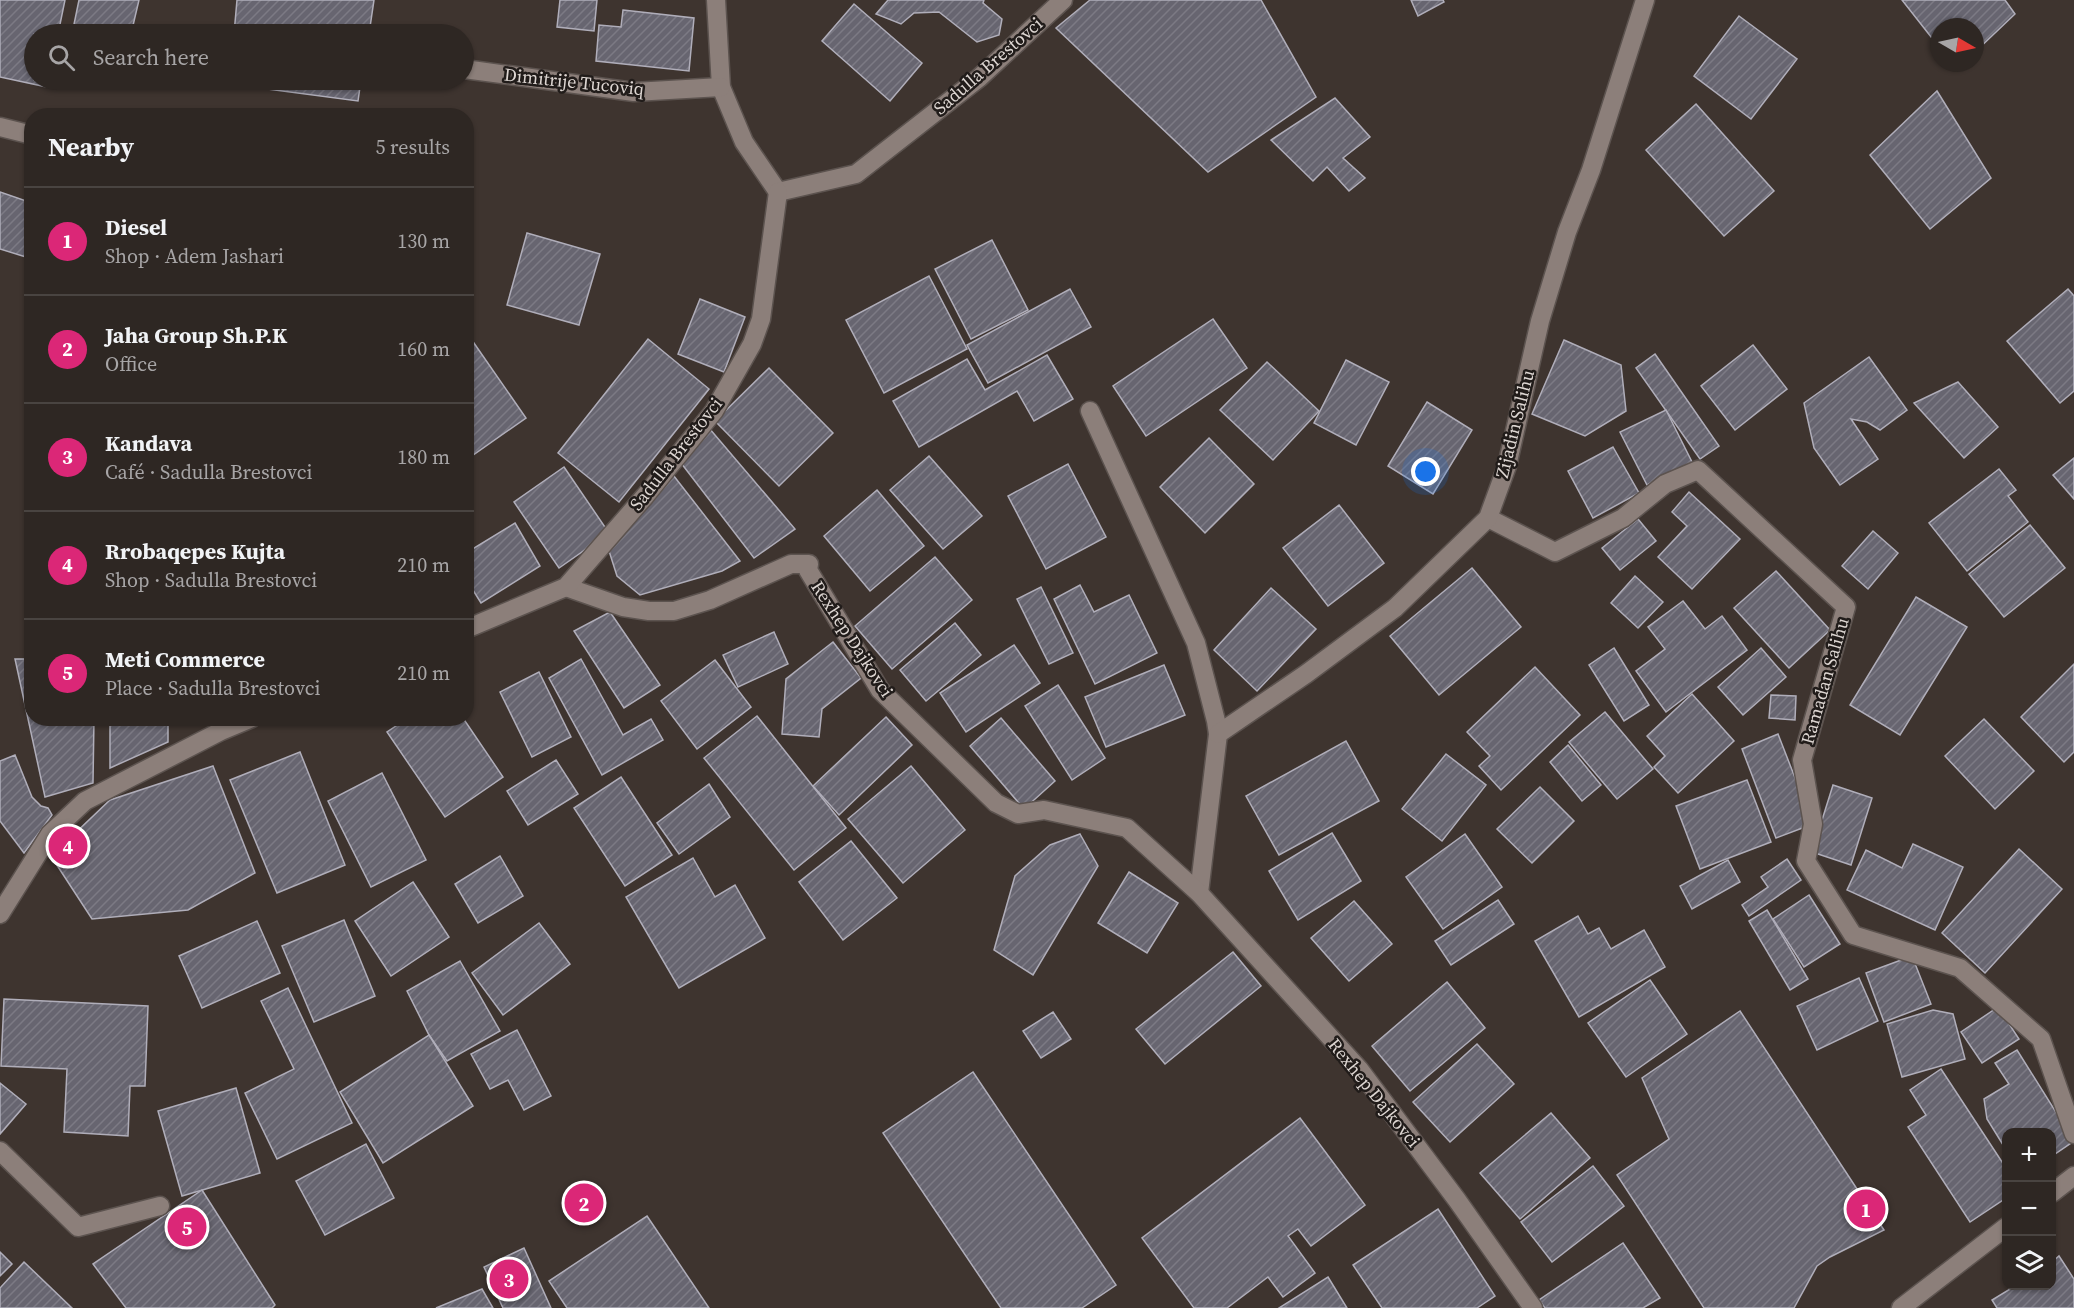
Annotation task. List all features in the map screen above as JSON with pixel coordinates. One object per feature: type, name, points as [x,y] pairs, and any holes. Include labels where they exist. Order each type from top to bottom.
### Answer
[{"type":"street","points":[[716,0],[721,87],[744,142],[778,192]]},
{"type":"street","name":"Sadulla Brestovci","points":[[474,625],[566,587],[645,496],[714,411],[752,344],[761,319],[778,192],[856,174],[979,78],[1063,0]]},
{"type":"street","name":"Zijadin Salihu","points":[[1217,728],[1306,674],[1395,608],[1488,518],[1507,466],[1540,321],[1646,0]]},
{"type":"street","name":"Dimitrije Tucoviq","points":[[474,70],[634,92],[721,87]]},
{"type":"street","points":[[0,127],[24,133]]},
{"type":"street","points":[[1090,411],[1196,643],[1217,728],[1199,892]]},
{"type":"street","name":"Ramadan Salihu","points":[[1488,518],[1555,552],[1623,518],[1665,484],[1698,470],[1846,607],[1802,760],[1813,824],[1806,861],[1852,934],[1960,968],[2041,1040],[2074,1134]]},
{"type":"street","name":"Rexhep Dajkovci","points":[[566,587],[623,607],[649,611],[674,611],[710,600],[791,564],[809,564],[808,570],[880,690],[996,803],[1018,814],[1044,810],[1127,828],[1199,892],[1359,1069],[1457,1200],[1533,1308]]},
{"type":"street","points":[[0,914],[50,834],[84,801],[220,726]]},
{"type":"street","points":[[0,1151],[78,1227],[160,1206]]},
{"type":"street","points":[[2056,1190],[2074,1176]]},
{"type":"street","points":[[1901,1308],[2002,1231]]},
{"type":"building","points":[[0,0],[65,0],[60,24],[24,24],[24,82],[0,77]]},
{"type":"building","points":[[79,0],[139,0],[133,24],[74,24]]},
{"type":"building","points":[[237,0],[374,0],[370,24],[235,24]]},
{"type":"building","points":[[560,0],[597,0],[594,31],[557,27]]},
{"type":"building","points":[[888,0],[984,0],[983,3],[1002,19],[999,35],[977,42],[939,12],[914,13],[901,24],[876,14]]},
{"type":"building","points":[[1090,0],[1261,0],[1316,97],[1208,172],[1056,28]]},
{"type":"building","points":[[1411,0],[1443,0],[1444,2],[1418,16]]},
{"type":"building","points":[[1902,0],[2005,0],[2015,14],[1984,43],[1984,18],[1930,18],[1930,36]]},
{"type":"building","points":[[854,4],[922,63],[890,101],[822,41]]},
{"type":"building","points":[[623,10],[694,18],[689,71],[596,61],[599,25],[621,27]]},
{"type":"building","points":[[1739,16],[1797,59],[1751,119],[1694,76]]},
{"type":"building","points":[[275,90],[360,90],[358,101]]},
{"type":"building","points":[[1937,91],[1991,178],[1930,229],[1870,155]]},
{"type":"building","points":[[1335,98],[1370,137],[1343,158],[1365,178],[1349,191],[1327,167],[1313,181],[1271,140]]},
{"type":"building","points":[[1696,104],[1774,191],[1724,236],[1646,150]]},
{"type":"building","points":[[0,192],[24,200],[24,256],[0,249]]},
{"type":"building","points":[[527,233],[600,254],[579,325],[507,305]]},
{"type":"building","points":[[992,240],[1028,310],[971,339],[935,269]]},
{"type":"building","points":[[929,276],[967,349],[884,393],[846,320]]},
{"type":"building","points":[[1070,289],[1091,327],[988,383],[967,345]]},
{"type":"building","points":[[2068,289],[2074,296],[2074,391],[2060,403],[2007,341]]},
{"type":"building","points":[[700,299],[745,317],[724,372],[678,354]]},
{"type":"building","points":[[1213,319],[1247,368],[1146,436],[1113,386]]},
{"type":"building","points":[[648,339],[709,389],[619,502],[558,453]]},
{"type":"building","points":[[1564,340],[1621,365],[1626,411],[1585,436],[1532,414]]},
{"type":"building","points":[[474,343],[526,418],[474,454]]},
{"type":"building","points":[[1753,345],[1787,389],[1735,430],[1701,386]]},
{"type":"building","points":[[1655,354],[1719,446],[1700,459],[1636,368]]},
{"type":"building","points":[[1047,355],[1073,399],[1034,421],[1017,391],[919,447],[893,401],[967,359],[985,390]]},
{"type":"building","points":[[1869,357],[1907,410],[1880,430],[1867,422],[1851,419],[1878,459],[1840,485],[1814,448],[1804,403]]},
{"type":"building","points":[[1346,360],[1389,382],[1356,445],[1314,423]]},
{"type":"building","points":[[1267,362],[1319,411],[1273,460],[1220,410]]},
{"type":"building","points":[[769,368],[833,433],[779,486],[715,421]]},
{"type":"building","points":[[1958,382],[1998,427],[1964,458],[1914,403]]},
{"type":"building","points":[[1427,402],[1472,430],[1433,494],[1388,466]]},
{"type":"building","points":[[1666,410],[1692,462],[1647,485],[1620,432]]},
{"type":"building","points":[[709,428],[795,529],[754,558],[678,459]]},
{"type":"building","points":[[1209,438],[1254,484],[1205,533],[1160,487]]},
{"type":"building","points":[[1613,447],[1639,493],[1593,518],[1568,471]]},
{"type":"building","points":[[929,456],[982,516],[943,549],[890,490]]},
{"type":"building","points":[[2074,458],[2074,499],[2053,475]]},
{"type":"building","points":[[1068,464],[1106,537],[1046,569],[1008,496]]},
{"type":"building","points":[[564,467],[609,533],[559,568],[514,502]]},
{"type":"building","points":[[1999,469],[2016,490],[2008,496],[2028,522],[1967,571],[1929,523]]},
{"type":"building","points":[[670,471],[740,561],[722,571],[640,595],[617,576],[609,551]]},
{"type":"building","points":[[877,490],[924,546],[870,591],[824,536]]},
{"type":"building","points":[[1689,492],[1740,539],[1692,589],[1658,557],[1687,526],[1672,512]]},
{"type":"building","points":[[1339,505],[1384,563],[1328,606],[1283,548]]},
{"type":"building","points":[[1638,519],[1656,541],[1620,570],[1602,548]]},
{"type":"building","points":[[515,523],[540,566],[481,603],[474,592],[474,548]]},
{"type":"building","points":[[2030,525],[2065,568],[2004,617],[1969,574]]},
{"type":"building","points":[[1873,531],[1898,553],[1868,589],[1842,566]]},
{"type":"building","points":[[935,557],[972,600],[892,669],[855,626]]},
{"type":"building","points":[[1472,568],[1521,627],[1439,695],[1390,636]]},
{"type":"building","points":[[1776,571],[1830,630],[1789,668],[1734,608]]},
{"type":"building","points":[[1635,576],[1663,602],[1638,628],[1611,603]]},
{"type":"building","points":[[1080,585],[1094,612],[1129,595],[1157,653],[1095,684],[1054,599]]},
{"type":"building","points":[[1041,587],[1073,653],[1049,664],[1017,599]]},
{"type":"building","points":[[1271,588],[1316,629],[1257,691],[1214,650]]},
{"type":"building","points":[[1916,597],[1967,627],[1900,735],[1850,705]]},
{"type":"building","points":[[1683,601],[1705,629],[1722,616],[1747,650],[1666,712],[1636,671],[1665,649],[1648,627]]},
{"type":"building","points":[[610,612],[660,685],[624,708],[574,631]]},
{"type":"building","points":[[955,623],[981,655],[926,701],[900,670]]},
{"type":"building","points":[[774,632],[788,664],[738,687],[723,655]]},
{"type":"building","points":[[833,642],[861,678],[822,709],[819,737],[782,734],[786,679]]},
{"type":"building","points":[[1014,645],[1040,683],[966,732],[940,693]]},
{"type":"building","points":[[1614,648],[1649,705],[1624,721],[1589,665]]},
{"type":"building","points":[[1761,648],[1786,677],[1743,715],[1718,687]]},
{"type":"building","points":[[15,659],[24,659],[24,700]]},
{"type":"building","points":[[581,659],[623,735],[651,719],[663,740],[602,775],[549,678]]},
{"type":"building","points":[[715,660],[751,707],[697,749],[661,701]]},
{"type":"building","points":[[2074,664],[2074,752],[2064,762],[2021,717]]},
{"type":"building","points":[[1164,665],[1185,715],[1106,747],[1085,697]]},
{"type":"building","points":[[1535,667],[1580,715],[1501,790],[1479,766],[1490,756],[1467,732]]},
{"type":"building","points":[[539,672],[571,737],[532,757],[500,692]]},
{"type":"building","points":[[1058,685],[1105,758],[1072,780],[1025,706]]},
{"type":"building","points":[[1692,694],[1734,741],[1678,793],[1654,767],[1665,756],[1647,736]]},
{"type":"building","points":[[1771,695],[1796,696],[1795,720],[1769,718]]},
{"type":"building","points":[[1605,712],[1653,769],[1617,799],[1569,742]]},
{"type":"building","points":[[757,716],[846,828],[794,870],[704,758]]},
{"type":"building","points":[[886,717],[912,745],[839,815],[813,786]]},
{"type":"building","points":[[1001,718],[1055,781],[1024,809],[970,746]]},
{"type":"building","points":[[1984,719],[2034,771],[1995,809],[1945,756]]},
{"type":"building","points":[[30,726],[94,726],[93,783],[45,797]]},
{"type":"building","points":[[110,726],[168,726],[168,742],[110,768]]},
{"type":"building","points":[[396,726],[468,726],[503,777],[445,817],[387,732]]},
{"type":"building","points":[[1778,734],[1813,824],[1776,838],[1742,749]]},
{"type":"building","points":[[1346,741],[1379,801],[1279,855],[1246,796]]},
{"type":"building","points":[[1568,745],[1601,785],[1582,801],[1550,762]]},
{"type":"building","points":[[300,752],[345,865],[277,893],[230,780]]},
{"type":"building","points":[[1446,754],[1486,785],[1442,841],[1402,809]]},
{"type":"building","points":[[15,755],[32,797],[41,806],[48,808],[52,815],[24,853],[0,821],[0,761]]},
{"type":"building","points":[[556,760],[578,794],[528,825],[507,791]]},
{"type":"building","points":[[213,766],[255,873],[188,910],[92,919],[51,856],[110,800]]},
{"type":"building","points":[[911,766],[965,830],[903,883],[848,819]]},
{"type":"building","points":[[382,773],[426,860],[371,887],[328,801]]},
{"type":"building","points":[[621,777],[672,855],[625,886],[574,808]]},
{"type":"building","points":[[1747,780],[1771,842],[1700,869],[1676,806]]},
{"type":"building","points":[[709,784],[730,817],[679,854],[657,823]]},
{"type":"building","points":[[1833,785],[1872,798],[1851,865],[1812,852]]},
{"type":"building","points":[[1540,787],[1574,821],[1532,863],[1497,829]]},
{"type":"building","points":[[1332,833],[1361,881],[1298,920],[1269,871]]},
{"type":"building","points":[[1080,834],[1098,866],[1033,975],[994,950],[1015,876],[1050,845]]},
{"type":"building","points":[[1465,834],[1502,887],[1443,929],[1406,877]]},
{"type":"building","points":[[851,841],[897,898],[843,940],[799,882]]},
{"type":"building","points":[[1913,844],[1963,867],[1935,930],[1847,890],[1866,850],[1902,868]]},
{"type":"building","points":[[2019,849],[2062,889],[1985,973],[1942,933]]},
{"type":"building","points":[[500,856],[523,896],[478,923],[455,884]]},
{"type":"building","points":[[693,858],[715,897],[735,885],[765,938],[679,988],[626,897]]},
{"type":"building","points":[[1787,859],[1801,880],[1749,916],[1742,905],[1768,887],[1761,877]]},
{"type":"building","points":[[1728,860],[1740,882],[1692,909],[1680,886]]},
{"type":"building","points":[[1129,872],[1178,903],[1147,953],[1098,923]]},
{"type":"building","points":[[413,882],[449,937],[391,976],[355,921]]},
{"type":"building","points":[[1809,895],[1840,944],[1804,967],[1773,919]]},
{"type":"building","points":[[1498,900],[1514,924],[1451,965],[1435,941]]},
{"type":"building","points":[[1354,901],[1392,944],[1349,981],[1311,938]]},
{"type":"building","points":[[1767,910],[1808,979],[1790,990],[1749,921]]},
{"type":"building","points":[[1578,916],[1588,934],[1599,928],[1611,949],[1644,930],[1665,967],[1579,1017],[1535,941]]},
{"type":"building","points":[[344,920],[375,996],[314,1022],[282,946]]},
{"type":"building","points":[[257,921],[280,973],[202,1008],[179,956]]},
{"type":"building","points":[[539,923],[570,964],[503,1015],[472,973]]},
{"type":"building","points":[[1233,952],[1261,986],[1165,1064],[1136,1029]]},
{"type":"building","points":[[1912,956],[1931,1004],[1884,1022],[1866,973]]},
{"type":"building","points":[[460,961],[500,1031],[447,1061],[429,1035],[407,991]]},
{"type":"building","points":[[1859,978],[1878,1021],[1817,1050],[1797,1006]]},
{"type":"building","points":[[1650,980],[1687,1034],[1626,1077],[1588,1023]]},
{"type":"building","points":[[1447,982],[1485,1028],[1410,1091],[1372,1046]]},
{"type":"building","points":[[288,988],[352,1123],[277,1159],[245,1093],[294,1069],[261,1001]]},
{"type":"building","points":[[4,999],[148,1006],[145,1086],[130,1086],[128,1136],[64,1132],[67,1069],[1,1066]]},
{"type":"building","points":[[1998,1007],[2019,1039],[1982,1063],[1961,1032]]},
{"type":"building","points":[[1933,1010],[1953,1014],[1965,1059],[1902,1077],[1887,1024]]},
{"type":"building","points":[[1740,1011],[1884,1230],[1817,1266],[1794,1308],[1704,1308],[1617,1175],[1669,1139],[1642,1078]]},
{"type":"building","points":[[1053,1012],[1071,1039],[1041,1058],[1023,1031]]},
{"type":"building","points":[[517,1030],[551,1096],[524,1110],[508,1080],[490,1089],[471,1054]]},
{"type":"building","points":[[429,1035],[473,1106],[383,1163],[340,1092]]},
{"type":"building","points":[[1477,1044],[1514,1084],[1450,1142],[1413,1102]]},
{"type":"building","points":[[2017,1050],[2074,1141],[2056,1153],[2056,1128],[2002,1128],[2002,1143],[1987,1119],[1984,1099],[2009,1084],[1995,1063]]},
{"type":"building","points":[[1941,1069],[2002,1162],[2002,1201],[1970,1222],[1908,1127],[1926,1115],[1910,1090]]},
{"type":"building","points":[[973,1072],[1116,1285],[1082,1308],[1001,1308],[883,1133]]},
{"type":"building","points":[[0,1083],[26,1104],[0,1134]]},
{"type":"building","points":[[236,1088],[260,1173],[182,1196],[158,1111]]},
{"type":"building","points":[[1551,1113],[1590,1158],[1520,1219],[1480,1173]]},
{"type":"building","points":[[1300,1118],[1365,1205],[1311,1246],[1298,1229],[1288,1236],[1315,1273],[1283,1297],[1268,1277],[1227,1308],[1194,1308],[1142,1238]]},
{"type":"building","points":[[366,1144],[394,1198],[325,1235],[296,1181]]},
{"type":"building","points":[[1593,1166],[1624,1206],[1552,1262],[1521,1222]]},
{"type":"building","points":[[202,1190],[275,1305],[272,1308],[126,1308],[93,1264]]},
{"type":"building","points":[[1438,1209],[1495,1296],[1477,1308],[1382,1308],[1353,1265]]},
{"type":"building","points":[[647,1216],[709,1308],[567,1308],[549,1281]]},
{"type":"building","points":[[1623,1243],[1660,1298],[1643,1308],[1545,1308],[1539,1300]]},
{"type":"building","points":[[524,1248],[551,1308],[503,1308],[484,1267]]},
{"type":"building","points":[[0,1252],[12,1264],[0,1276]]},
{"type":"building","points":[[2059,1256],[2074,1279],[2074,1308],[1997,1308],[1992,1300],[2008,1290],[2056,1290],[2056,1259]]},
{"type":"building","points":[[24,1262],[72,1308],[0,1308],[0,1288]]},
{"type":"building","points":[[1328,1277],[1347,1308],[1279,1308]]},
{"type":"building","points":[[482,1289],[493,1308],[436,1308]]},
{"type":"place","name":"Rrobaqepes Kujta","points":[[68,846]]},
{"type":"place","name":"Jaha Group Sh.P.K","points":[[584,1203]]},
{"type":"place","name":"Diesel","points":[[1866,1209]]},
{"type":"place","name":"Meti Commerce","points":[[187,1227]]},
{"type":"place","name":"Kandava","points":[[509,1279]]}]
